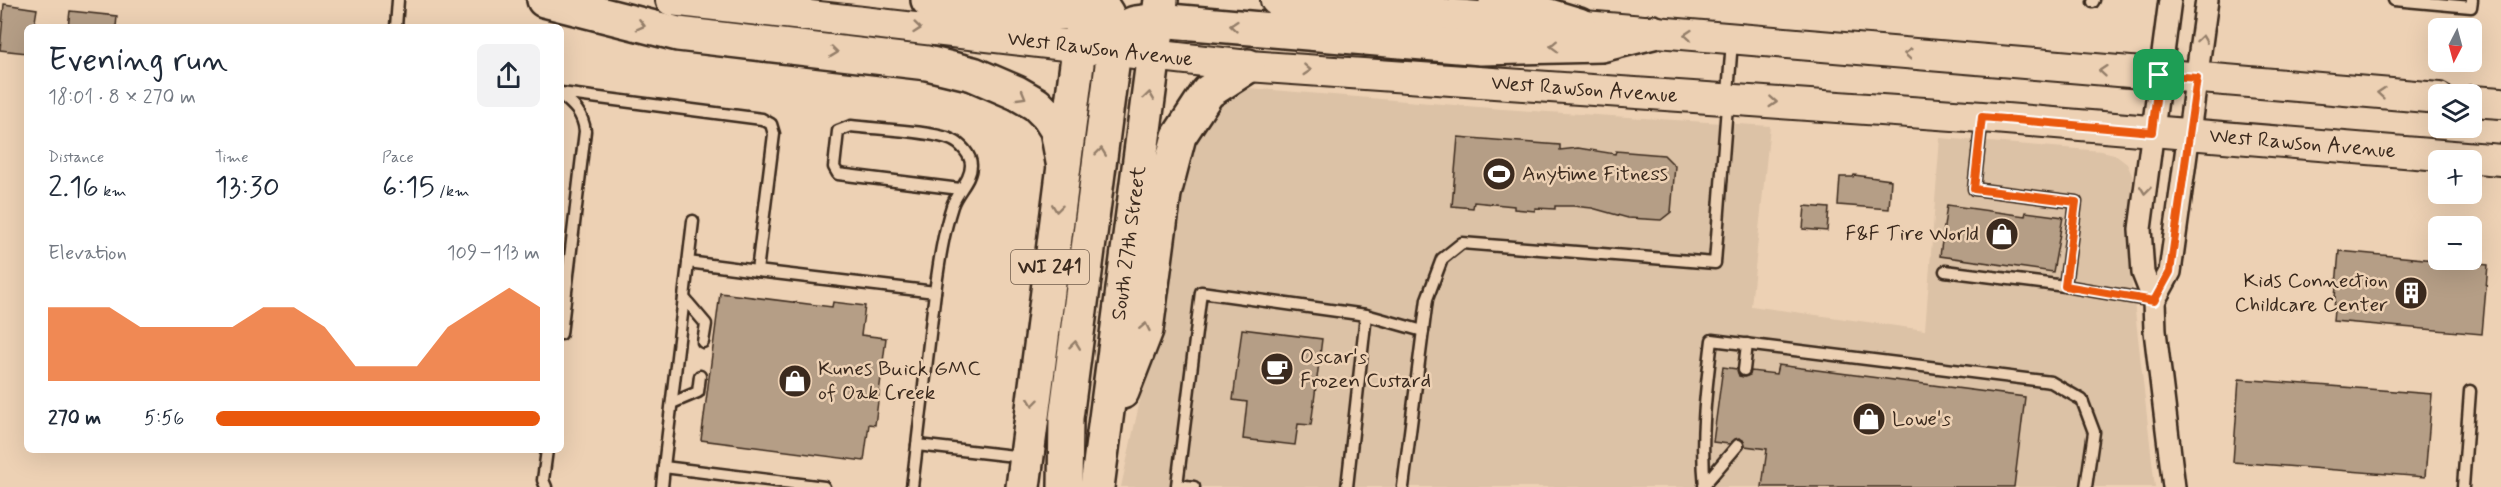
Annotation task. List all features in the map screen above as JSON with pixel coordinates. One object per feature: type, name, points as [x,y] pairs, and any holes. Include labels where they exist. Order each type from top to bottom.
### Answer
[{"type":"main road","points":[[544,0],[678,34],[927,63],[973,74],[1000,84],[1036,104],[1057,130],[1063,162]]},
{"type":"main road","name":"West Rawson Avenue","points":[[671,0],[1118,16]]},
{"type":"main road","points":[[928,0],[1481,48],[1600,45],[1653,32]]},
{"type":"main road","points":[[1276,0],[1365,4],[1732,39],[2428,97]]},
{"type":"main road","points":[[1496,0],[1579,25]]},
{"type":"main road","points":[[1065,487],[1066,418],[1118,16]]},
{"type":"main road","name":"WI 241","points":[[1027,477],[1063,162],[1118,16]]},
{"type":"main road","name":"South 27th Street","points":[[1096,487],[1154,56],[1118,16]]},
{"type":"main road","name":"West Rawson Avenue","points":[[1154,56],[1248,66],[1982,117],[2501,160]]},
{"type":"main road","points":[[1102,441],[1146,330],[1164,194],[1179,136],[1208,92],[1248,66]]},
{"type":"main road","points":[[2482,102],[2501,103]]},
{"type":"street","points":[[2170,0],[2140,229],[2143,273],[2154,301],[2155,331],[2174,487]]},
{"type":"street","points":[[2154,301],[2170,272],[2207,0]]},
{"type":"lane","points":[[396,24],[398,0]]},
{"type":"lane","points":[[2394,0],[2471,8],[2472,0]]},
{"type":"lane","points":[[1403,487],[1427,299],[1442,259],[1462,243],[1715,263],[1732,39]]},
{"type":"lane","points":[[564,94],[762,119],[771,124],[774,134],[757,271]]},
{"type":"lane","points":[[564,96],[584,118],[585,131],[564,309]]},
{"type":"lane","points":[[1982,117],[1974,189],[2076,202],[2065,286]]},
{"type":"lane","points":[[912,487],[940,252],[952,205],[960,189],[968,180],[971,161],[959,145],[940,137],[851,126],[838,131],[834,167],[838,174],[960,189]]},
{"type":"lane","points":[[662,487],[693,221]]},
{"type":"lane","points":[[688,262],[935,292]]},
{"type":"lane","points":[[1945,271],[2065,286],[2154,301]]},
{"type":"lane","points":[[1193,487],[1177,485],[1201,292],[1366,315],[1423,331]]},
{"type":"lane","points":[[684,298],[706,324],[704,342]]},
{"type":"lane","points":[[1347,487],[1366,315]]},
{"type":"lane","points":[[1705,486],[1702,456],[1703,426],[1712,340],[2051,382],[2082,400],[2094,432],[2086,487]]},
{"type":"lane","points":[[1744,370],[1747,344]]},
{"type":"lane","points":[[672,403],[698,392],[700,376]]},
{"type":"lane","points":[[2463,487],[2470,391]]},
{"type":"lane","points":[[917,445],[1027,477]]},
{"type":"lane","points":[[1705,486],[1738,445]]},
{"type":"lane","points":[[546,487],[543,480],[547,453]]},
{"type":"lane","points":[[664,467],[824,487]]},
{"type":"shaded area","points":[[1237,87],[1503,109],[1770,126],[1751,306],[1925,330],[1940,138],[2102,151],[2114,154],[2127,164],[2132,175],[2129,258],[2155,487],[1121,487],[1151,350],[1171,202],[1206,107]]},
{"type":"building","points":[[4,4],[37,9],[34,24],[24,24],[24,53],[0,50]]},
{"type":"building","points":[[70,11],[117,16],[116,24],[68,24]]},
{"type":"building","points":[[1458,137],[1560,145],[1560,150],[1578,148],[1615,154],[1616,151],[1664,155],[1675,166],[1671,212],[1661,220],[1628,218],[1592,208],[1573,206],[1555,206],[1555,209],[1535,208],[1535,211],[1514,209],[1514,206],[1474,202],[1473,208],[1452,206]]},
{"type":"building","points":[[1854,175],[1891,180],[1889,209],[1838,205],[1840,177],[1853,177]]},
{"type":"building","name":"F&F Tire World","points":[[1947,205],[2025,216],[2026,212],[2063,217],[2053,272],[1940,256]]},
{"type":"building","points":[[1805,206],[1829,208],[1827,231],[1803,229]]},
{"type":"building","name":"Kids Connection Childcare Center","points":[[2339,251],[2428,259],[2428,270],[2482,270],[2482,264],[2488,265],[2482,334],[2333,321]]},
{"type":"building","name":"Kunes Buick GMC of Oak Creek","points":[[720,293],[832,307],[833,302],[865,306],[861,335],[886,338],[875,425],[869,424],[864,461],[701,440]]},
{"type":"building","name":"Oscar's Frozen Custard","points":[[1242,329],[1322,339],[1311,425],[1298,424],[1295,445],[1243,439],[1247,402],[1233,400]]},
{"type":"building","name":"Lowe's","points":[[1778,365],[2025,397],[2014,487],[1762,487],[1767,449],[1745,446],[1743,440],[1739,438],[1729,444],[1713,442],[1723,367],[1737,369],[1739,376],[1744,377],[1750,375],[1751,371],[1776,374]]},
{"type":"building","points":[[2239,379],[2432,394],[2425,477],[2233,462]]},
{"type":"place","name":"Anytime Fitness","points":[[1499,174]]},
{"type":"place","name":"F&F Tire World","points":[[2002,234]]},
{"type":"place","name":"Kids Connection Childcare Center","points":[[2411,293]]},
{"type":"place","name":"Oscar's Frozen Custard","points":[[1277,369]]},
{"type":"place","name":"Kunes Buick GMC of Oak Creek","points":[[795,381]]},
{"type":"place","name":"Lowe's","points":[[1869,419]]},
{"type":"route","points":[[2159,75],[2197,78],[2170,272],[2154,301],[2065,286],[2076,202],[1974,189],[1982,117],[2152,132],[2159,75]]}]
